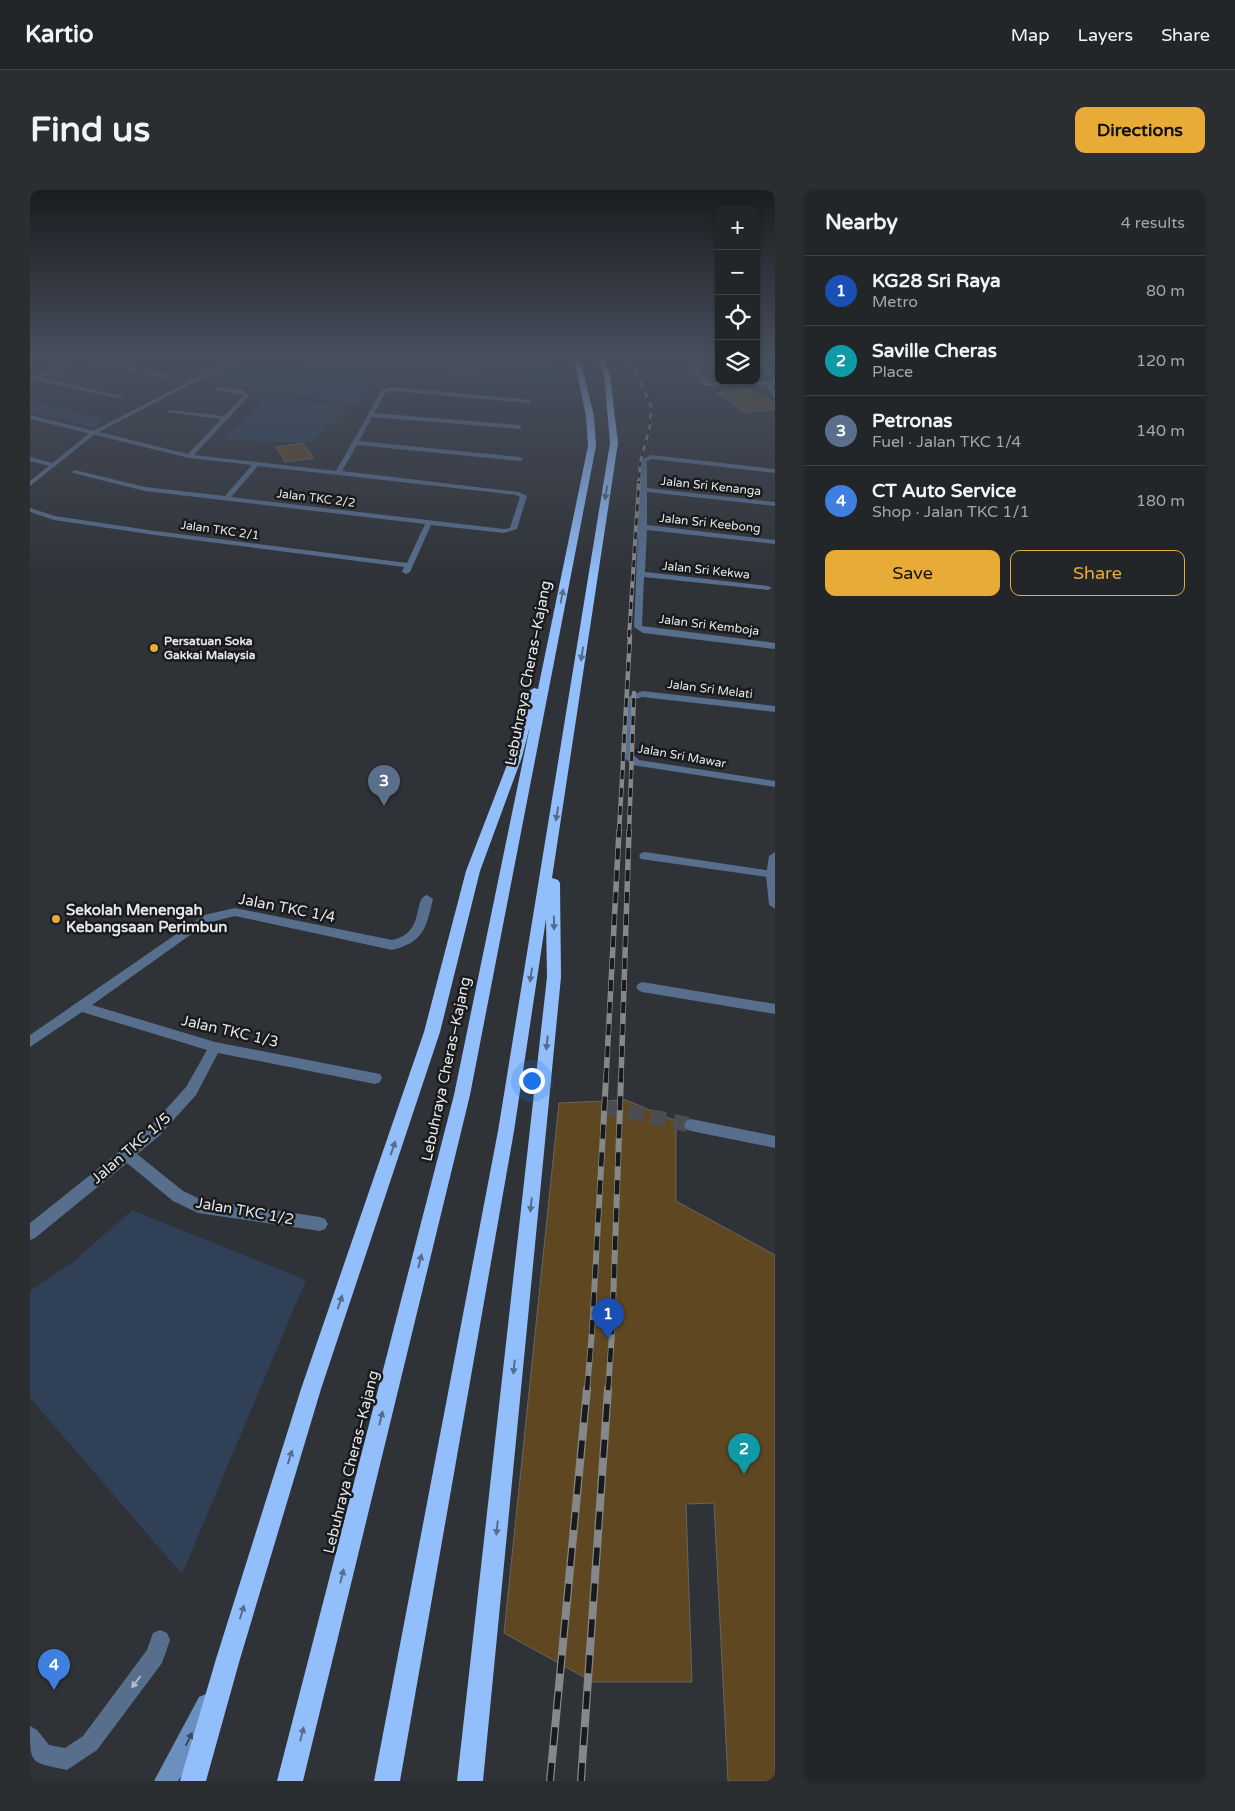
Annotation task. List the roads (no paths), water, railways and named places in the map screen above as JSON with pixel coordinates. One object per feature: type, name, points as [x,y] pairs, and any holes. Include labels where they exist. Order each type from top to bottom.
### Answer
[{"type":"highway","name":"Lebuhraya Cheras–Kajang","points":[[290,1781],[462,1095],[592,446],[591,433]]},
{"type":"highway","points":[[387,1781],[506,1131],[614,443],[613,433]]},
{"type":"highway","points":[[193,1781],[228,1659],[311,1389],[432,1032],[473,871],[516,757],[543,659],[553,644]]},
{"type":"highway","points":[[470,1781],[554,977],[553,839]]},
{"type":"main road","points":[[165,1781],[175,1766],[228,1659]]},
{"type":"street","points":[[30,484],[93,433]]},
{"type":"street","points":[[94,433],[189,456],[338,473],[360,433]]},
{"type":"street","points":[[189,456],[211,433]]},
{"type":"street","points":[[355,442],[520,459]]},
{"type":"street","points":[[642,574],[644,460],[651,457],[775,470]]},
{"type":"street","points":[[30,459],[54,465]]},
{"type":"street","points":[[226,499],[256,464]]},
{"type":"street","name":"Jalan TKC 2/2","points":[[75,472],[145,489],[504,531],[514,529],[524,496],[338,473]]},
{"type":"street","name":"Jalan Sri Kenanga","points":[[644,490],[775,504]]},
{"type":"street","name":"Jalan TKC 2/1","points":[[30,510],[54,518],[407,569],[429,522]]},
{"type":"street","name":"Jalan Sri Keebong","points":[[644,527],[775,542]]},
{"type":"street","name":"Jalan Sri Kekwa","points":[[642,574],[768,588]]},
{"type":"street","name":"Jalan Sri Kemboja","points":[[642,574],[639,628],[775,646]]},
{"type":"street","name":"Jalan Sri Melati","points":[[642,694],[775,709]]},
{"type":"street","name":"Jalan Sri Mawar","points":[[642,694],[632,697],[626,754],[630,759],[636,763],[775,784]]},
{"type":"street","points":[[645,856],[772,875]]},
{"type":"street","points":[[775,856],[772,875],[775,905]]},
{"type":"street","name":"Jalan TKC 1/4","points":[[80,1006],[204,919],[234,912],[392,945],[404,944],[412,939],[419,930],[427,899]]},
{"type":"street","points":[[642,988],[775,1009]]},
{"type":"street","points":[[30,1042],[80,1006]]},
{"type":"street","name":"Jalan TKC 1/3","points":[[80,1006],[215,1047],[375,1078]]},
{"type":"street","name":"Jalan TKC 1/5","points":[[30,1233],[154,1132],[191,1091],[215,1047]]},
{"type":"street","points":[[691,1125],[775,1142]]},
{"type":"street","name":"Jalan TKC 1/2","points":[[126,1154],[178,1196],[198,1206],[320,1224]]},
{"type":"street","points":[[30,1737],[43,1754],[67,1759],[90,1743],[156,1656],[160,1640]]},
{"type":"tunnel","points":[[606,1107],[691,1125]]},
{"type":"railway","points":[[639,482],[640,463],[648,433]]},
{"type":"railway","points":[[629,637],[639,481]]},
{"type":"railway","points":[[619,833],[630,636]]},
{"type":"railway","points":[[629,833],[634,693]]},
{"type":"railway","points":[[606,1079],[619,831]]},
{"type":"railway","points":[[621,1079],[629,831]]},
{"type":"railway","points":[[587,1390],[606,1078]]},
{"type":"railway","points":[[608,1390],[612,1333],[621,1078]]},
{"type":"railway","points":[[550,1781],[587,1389]]},
{"type":"railway","points":[[581,1781],[608,1389]]},
{"type":"place","name":"Persatuan Soka Gakkai Malaysia","points":[[154,648]]},
{"type":"place","name":"Petronas","points":[[384,806]]},
{"type":"place","name":"Sekolah Menengah Kebangsaan Perimbun","points":[[56,919]]},
{"type":"place","name":"KG28 Sri Raya","points":[[608,1339]]},
{"type":"place","name":"Saville Cheras","points":[[744,1474]]},
{"type":"place","name":"CT Auto Service","points":[[54,1690]]}]
